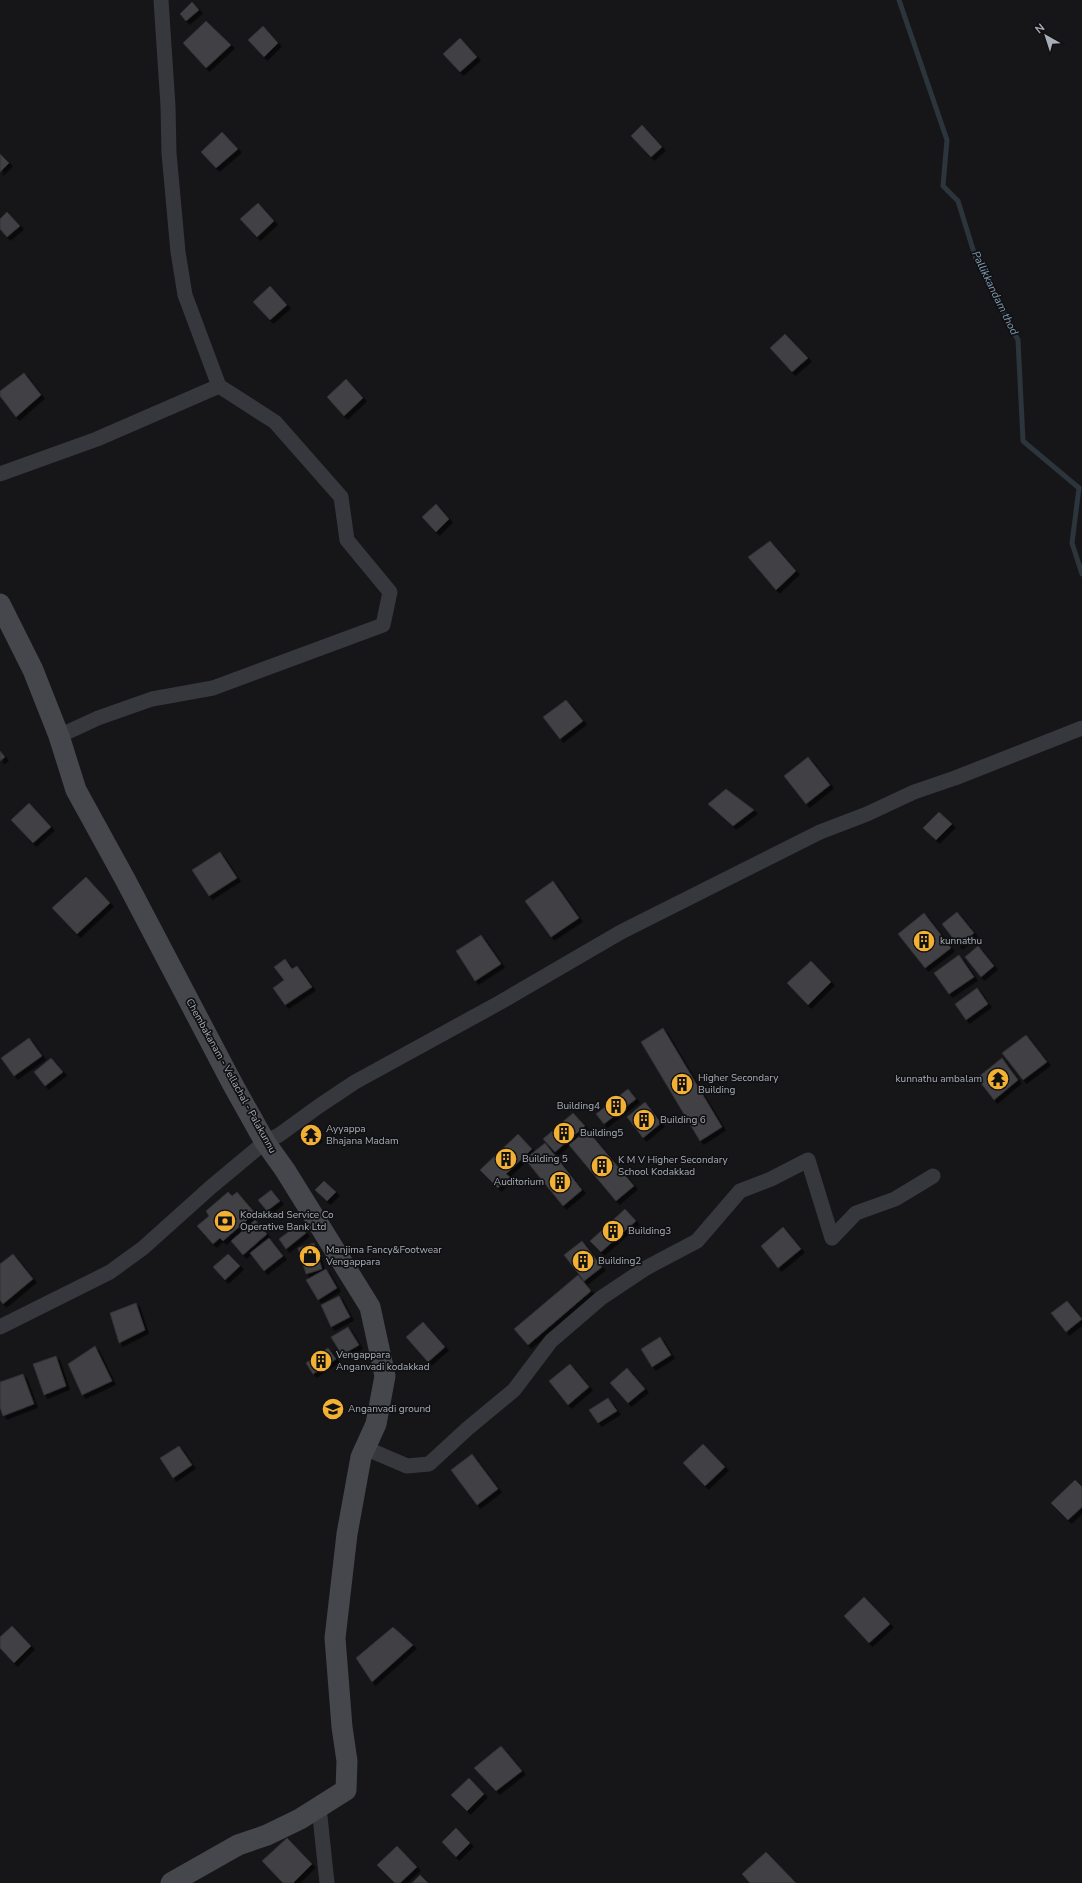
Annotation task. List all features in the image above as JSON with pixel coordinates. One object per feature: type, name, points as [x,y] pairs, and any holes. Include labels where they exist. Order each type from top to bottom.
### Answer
[{"type":"main road","name":"Chembakanam - Vellachal - Palakunnu","points":[[0,604],[33,670],[59,736],[76,790],[265,1142],[285,1170],[370,1307],[385,1376],[376,1424],[361,1457],[347,1534],[335,1638],[342,1727],[347,1761],[346,1790],[300,1819],[267,1835],[238,1845],[171,1883]]},
{"type":"street","points":[[59,736],[98,718],[152,699],[213,688],[383,626],[390,592],[347,540],[341,497],[275,422],[219,386],[185,294],[178,252],[169,153],[168,106],[161,0]]},
{"type":"street","points":[[0,474],[97,439],[219,386]]},
{"type":"street","points":[[0,1327],[110,1272],[159,1235],[211,1187],[265,1142],[279,1135],[319,1106],[379,1068],[499,1003],[649,917],[820,832],[867,814],[914,792],[956,778],[1082,728]]},
{"type":"street","points":[[365,1448],[407,1466],[429,1464],[466,1429],[514,1390],[551,1340],[601,1298],[646,1268],[697,1241],[740,1191],[771,1179],[808,1160],[832,1238],[856,1213],[895,1199],[933,1176]]},
{"type":"street","points":[[319,1807],[327,1883]]},
{"type":"building","points":[[192,2],[199,10],[186,21],[180,14]]},
{"type":"building","points":[[206,21],[231,45],[206,68],[183,43]]},
{"type":"building","points":[[263,26],[278,43],[264,57],[248,40]]},
{"type":"building","points":[[460,38],[477,57],[460,72],[443,54]]},
{"type":"building","points":[[642,125],[662,147],[651,157],[631,136]]},
{"type":"building","points":[[222,132],[238,149],[216,168],[201,152]]},
{"type":"building","points":[[0,154],[9,163],[0,172]]},
{"type":"building","points":[[258,203],[274,221],[257,237],[240,219]]},
{"type":"building","points":[[7,212],[20,226],[7,237],[0,229],[0,219]]},
{"type":"building","points":[[270,286],[287,305],[270,320],[253,302]]},
{"type":"building","points":[[785,334],[808,358],[792,372],[770,348]]},
{"type":"building","points":[[24,373],[41,395],[16,417],[0,396],[0,391]]},
{"type":"building","points":[[346,379],[363,398],[344,416],[327,397]]},
{"type":"building","points":[[436,504],[449,519],[436,532],[422,517]]},
{"type":"building","points":[[770,541],[796,571],[776,590],[748,557]]},
{"type":"building","points":[[566,700],[583,721],[560,739],[543,717]]},
{"type":"building","points":[[0,751],[5,757],[0,761]]},
{"type":"building","points":[[808,757],[830,785],[806,804],[784,776]]},
{"type":"building","points":[[726,789],[754,810],[733,826],[708,804]]},
{"type":"building","points":[[29,803],[51,827],[33,843],[11,820]]},
{"type":"building","points":[[939,812],[952,824],[936,840],[923,828]]},
{"type":"building","points":[[220,852],[237,878],[209,896],[192,870]]},
{"type":"building","points":[[86,877],[110,903],[77,934],[52,908]]},
{"type":"building","points":[[553,881],[579,918],[551,937],[525,901]]},
{"type":"building","points":[[957,912],[974,933],[959,946],[942,924]]},
{"type":"building","name":"kunnathu","points":[[924,913],[951,948],[925,968],[898,934]]},
{"type":"building","points":[[481,935],[501,964],[475,981],[456,951]]},
{"type":"building","points":[[978,946],[994,966],[981,977],[965,957]]},
{"type":"building","points":[[959,955],[974,977],[949,994],[934,973]]},
{"type":"building","points":[[285,959],[292,969],[297,966],[312,987],[285,1005],[273,988],[284,980],[274,967]]},
{"type":"building","points":[[811,961],[831,982],[808,1005],[787,983]]},
{"type":"building","points":[[977,988],[988,1004],[966,1020],[955,1004]]},
{"type":"building","name":"Higher Secondary Building","points":[[663,1028],[722,1127],[700,1141],[641,1042]]},
{"type":"building","points":[[1026,1035],[1047,1062],[1023,1080],[1002,1053]]},
{"type":"building","points":[[29,1038],[42,1056],[14,1076],[1,1058]]},
{"type":"building","points":[[51,1058],[63,1072],[45,1086],[34,1072]]},
{"type":"building","name":"kunnathu ambalam","points":[[1002,1058],[1018,1080],[994,1100],[977,1078]]},
{"type":"building","name":"Building4","points":[[628,1089],[636,1099],[604,1124],[596,1114]]},
{"type":"building","name":"Building 6","points":[[645,1102],[661,1123],[643,1138],[627,1117]]},
{"type":"building","name":"Building5","points":[[573,1113],[585,1126],[555,1152],[543,1139]]},
{"type":"building","name":"Ayyappa Bhajana Madam","points":[[312,1125],[319,1138],[310,1143],[303,1130]]},
{"type":"building","name":"K M V Higher Secondary School Kodakkad","points":[[587,1130],[634,1186],[616,1201],[569,1145]]},
{"type":"building","name":"Building 5","points":[[518,1134],[532,1149],[506,1174],[510,1177],[498,1188],[480,1170]]},
{"type":"building","name":"Auditorium","points":[[545,1143],[582,1190],[563,1206],[525,1159]]},
{"type":"building","points":[[324,1181],[336,1192],[327,1201],[315,1190]]},
{"type":"building","points":[[271,1190],[280,1201],[267,1211],[258,1200]]},
{"type":"building","name":"Kodakkad Service Co Operative Bank Ltd","points":[[228,1192],[232,1196],[237,1192],[255,1213],[223,1241],[220,1238],[213,1244],[197,1226],[209,1216],[206,1211]]},
{"type":"building","name":"Building3","points":[[625,1209],[636,1221],[601,1252],[590,1241]]},
{"type":"building","points":[[255,1220],[267,1234],[243,1255],[231,1241]]},
{"type":"building","points":[[299,1224],[306,1233],[286,1249],[279,1239]]},
{"type":"building","points":[[783,1227],[801,1249],[778,1268],[761,1246]]},
{"type":"building","points":[[269,1238],[283,1256],[264,1271],[250,1253]]},
{"type":"building","name":"Building2","points":[[582,1241],[602,1267],[584,1281],[564,1255]]},
{"type":"building","name":"Manjima Fancy&Footwear Vengappara","points":[[314,1243],[322,1269],[306,1274],[298,1248]]},
{"type":"building","points":[[13,1254],[33,1279],[3,1304],[0,1300],[0,1264]]},
{"type":"building","points":[[228,1254],[240,1266],[225,1280],[213,1267]]},
{"type":"building","points":[[326,1269],[337,1288],[318,1300],[306,1280]]},
{"type":"building","points":[[578,1275],[591,1291],[528,1345],[514,1329]]},
{"type":"building","points":[[339,1296],[350,1317],[331,1327],[321,1305]]},
{"type":"building","points":[[1067,1301],[1082,1319],[1066,1332],[1051,1313]]},
{"type":"building","points":[[136,1303],[145,1330],[119,1343],[110,1313]]},
{"type":"building","points":[[423,1322],[445,1347],[428,1362],[406,1337]]},
{"type":"building","points":[[348,1327],[359,1345],[342,1355],[331,1337]]},
{"type":"building","points":[[660,1337],[671,1355],[652,1367],[641,1349]]},
{"type":"building","points":[[95,1346],[112,1381],[82,1395],[68,1364]]},
{"type":"building","name":"Vengappara Anganvadi kodakkad","points":[[328,1348],[336,1359],[313,1374],[306,1363]]},
{"type":"building","points":[[56,1356],[66,1386],[44,1395],[33,1364]]},
{"type":"building","points":[[570,1364],[589,1387],[568,1405],[549,1381]]},
{"type":"building","points":[[627,1368],[645,1389],[628,1403],[610,1383]]},
{"type":"building","points":[[23,1374],[34,1404],[3,1416],[0,1407],[0,1382]]},
{"type":"building","points":[[608,1398],[617,1411],[598,1423],[589,1410]]},
{"type":"building","points":[[703,1444],[725,1467],[705,1486],[683,1463]]},
{"type":"building","points":[[179,1446],[192,1465],[173,1478],[160,1458]]},
{"type":"building","points":[[472,1454],[498,1489],[477,1505],[451,1470]]},
{"type":"building","points":[[1075,1480],[1082,1487],[1082,1507],[1068,1520],[1051,1503]]},
{"type":"building","points":[[864,1597],[890,1624],[869,1643],[844,1616]]},
{"type":"building","points":[[12,1626],[31,1646],[14,1663],[0,1648],[0,1637]]},
{"type":"building","points":[[393,1627],[413,1645],[372,1682],[356,1658]]},
{"type":"building","points":[[501,1746],[522,1771],[496,1791],[474,1768]]},
{"type":"building","points":[[469,1778],[484,1794],[467,1811],[451,1795]]},
{"type":"building","points":[[456,1828],[470,1843],[456,1857],[442,1842]]},
{"type":"building","points":[[287,1838],[312,1864],[293,1883],[283,1883],[262,1861]]},
{"type":"building","points":[[397,1846],[417,1867],[400,1883],[395,1883],[377,1865]]},
{"type":"building","points":[[766,1852],[796,1883],[750,1883],[742,1874]]},
{"type":"building","points":[[420,1875],[428,1883],[412,1883]]},
{"type":"waterway","name":"Pallikkandam thod","points":[[899,0],[947,140],[943,186],[958,201],[976,259],[1018,340],[1023,441],[1079,488],[1072,543],[1082,574]]},
{"type":"place","name":"kunnathu","points":[[924,941]]},
{"type":"place","name":"kunnathu ambalam","points":[[998,1079]]},
{"type":"place","name":"Higher Secondary Building","points":[[682,1084]]},
{"type":"place","name":"Building4","points":[[616,1106]]},
{"type":"place","name":"Building 6","points":[[644,1120]]},
{"type":"place","name":"Building5","points":[[564,1133]]},
{"type":"place","name":"Ayyappa Bhajana Madam","points":[[311,1135]]},
{"type":"place","name":"Building 5","points":[[506,1159]]},
{"type":"place","name":"K M V Higher Secondary School Kodakkad","points":[[602,1166]]},
{"type":"place","name":"Auditorium","points":[[560,1182]]},
{"type":"place","name":"Kodakkad Service Co Operative Bank Ltd","points":[[225,1221]]},
{"type":"place","name":"Building3","points":[[613,1231]]},
{"type":"place","name":"Manjima Fancy&Footwear Vengappara","points":[[310,1256]]},
{"type":"place","name":"Building2","points":[[583,1261]]},
{"type":"place","name":"Vengappara Anganvadi kodakkad","points":[[321,1361]]},
{"type":"place","name":"Anganvadi ground","points":[[333,1409]]}]
